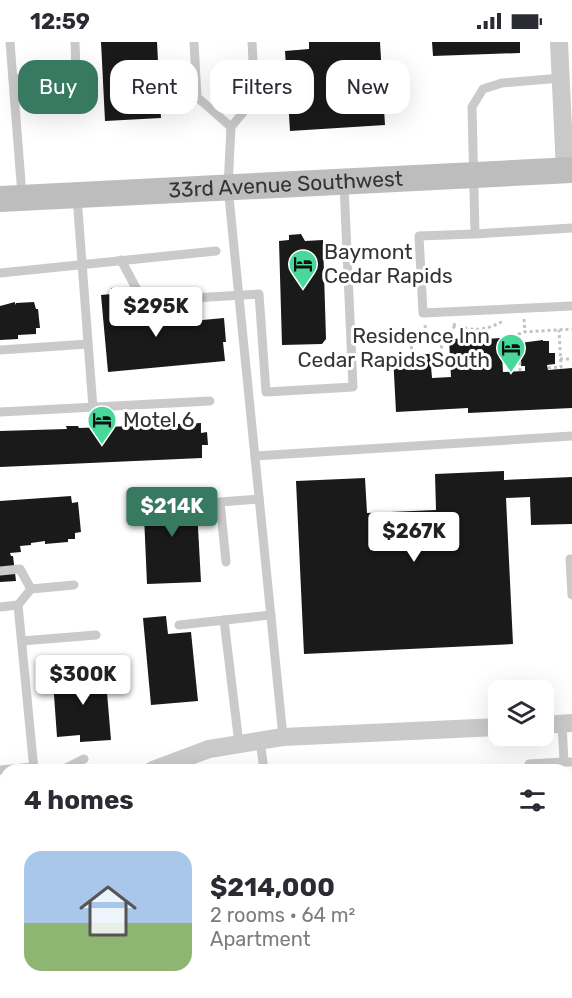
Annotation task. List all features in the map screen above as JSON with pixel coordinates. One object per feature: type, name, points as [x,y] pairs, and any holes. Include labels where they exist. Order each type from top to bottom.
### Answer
[{"type":"street","points":[[559,42],[569,171]]},
{"type":"street","name":"33rd Avenue Southwest","points":[[11,198],[569,171]]},
{"type":"street","points":[[168,764],[209,749],[283,737],[488,727]]},
{"type":"lane","points":[[10,42],[13,79],[11,198]]},
{"type":"lane","points":[[13,79],[66,78],[76,68],[75,42]]},
{"type":"lane","points":[[194,42],[197,97],[231,127]]},
{"type":"lane","points":[[252,42],[255,98],[231,127],[228,187],[283,737]]},
{"type":"lane","points":[[475,234],[472,107],[483,89],[502,82],[561,78]]},
{"type":"lane","points":[[121,260],[144,301],[256,293],[260,296],[266,392],[353,387],[344,181]]},
{"type":"lane","points":[[76,195],[93,408]]},
{"type":"lane","points":[[572,228],[419,236],[423,313],[572,306]]},
{"type":"lane","points":[[0,273],[216,251]]},
{"type":"lane","points":[[0,350],[88,344]]},
{"type":"lane","points":[[0,412],[210,401]]},
{"type":"lane","points":[[255,456],[572,435]]},
{"type":"lane","points":[[226,562],[220,502],[259,499]]},
{"type":"lane","points":[[572,559],[570,560],[572,596]]},
{"type":"lane","points":[[0,571],[20,569],[31,589]]},
{"type":"lane","points":[[0,607],[18,605],[31,589],[74,585]]},
{"type":"lane","points":[[18,605],[33,764]]},
{"type":"lane","points":[[179,625],[271,615]]},
{"type":"lane","points":[[224,620],[238,744]]},
{"type":"lane","points":[[22,641],[96,635]]},
{"type":"lane","points":[[529,764],[568,762],[567,724]]},
{"type":"lane","points":[[260,741],[263,764]]},
{"type":"lane","points":[[74,764],[84,759]]},
{"type":"path","points":[[522,318],[525,319],[525,332]]},
{"type":"path","points":[[449,323],[468,330],[484,329],[508,320]]},
{"type":"path","points":[[412,355],[411,342],[426,342],[425,323],[435,323]]},
{"type":"path","points":[[450,360],[444,360],[441,346],[446,335],[456,325]]},
{"type":"path","points":[[520,371],[519,335],[525,332],[572,329]]},
{"type":"path","points":[[548,368],[561,367],[559,330]]},
{"type":"path","points":[[560,359],[572,359]]},
{"type":"building","points":[[101,42],[157,42],[158,60],[110,60],[110,114],[161,114],[161,118],[105,121]]},
{"type":"building","points":[[309,42],[380,42],[381,60],[326,60],[326,114],[384,114],[385,125],[290,131],[289,114],[314,114],[314,60],[286,60],[285,51],[309,49]]},
{"type":"building","points":[[432,42],[520,42],[520,53],[433,56]]},
{"type":"building","name":"Baymont Cedar Rapids","points":[[301,234],[305,241],[323,240],[326,339],[322,344],[282,345],[279,241],[289,240],[289,235]]},
{"type":"building","points":[[125,287],[127,307],[141,306],[147,311],[149,325],[224,318],[225,361],[108,372],[101,295],[112,294],[111,288]]},
{"type":"building","points":[[15,302],[15,305],[16,303],[34,302],[38,309],[40,328],[36,328],[36,334],[18,335],[18,339],[0,340],[0,306]]},
{"type":"building","name":"Residence Inn Cedar Rapids South","points":[[472,334],[485,334],[485,339],[501,338],[503,372],[525,371],[525,366],[521,366],[520,343],[549,341],[549,353],[555,353],[555,364],[547,365],[548,370],[572,368],[572,408],[468,413],[468,408],[396,412],[393,355],[430,354],[432,378],[451,377],[449,339],[472,338]]},
{"type":"building","name":"Motel 6","points":[[177,422],[177,424],[201,423],[201,433],[207,432],[208,445],[202,445],[202,458],[0,467],[0,431]]},
{"type":"building","points":[[504,471],[504,480],[572,477],[572,524],[531,525],[530,497],[506,498],[513,644],[304,654],[296,481],[365,478],[367,513],[436,510],[435,474]]},
{"type":"building","points":[[196,491],[201,582],[147,584],[143,493]]},
{"type":"building","points":[[71,496],[72,503],[78,502],[81,532],[75,533],[75,539],[68,539],[68,542],[45,544],[45,541],[20,546],[21,552],[10,553],[13,556],[16,581],[0,582],[0,501]]},
{"type":"building","points":[[166,616],[168,634],[191,632],[198,701],[151,705],[143,618]]},
{"type":"building","points":[[105,669],[111,740],[80,742],[80,735],[57,737],[53,681],[74,679],[73,671]]},
{"type":"place","name":"Baymont Cedar Rapids","points":[[303,290]]},
{"type":"place","name":"Residence Inn Cedar Rapids South","points":[[511,374]]},
{"type":"place","name":"Motel 6","points":[[102,446]]}]
